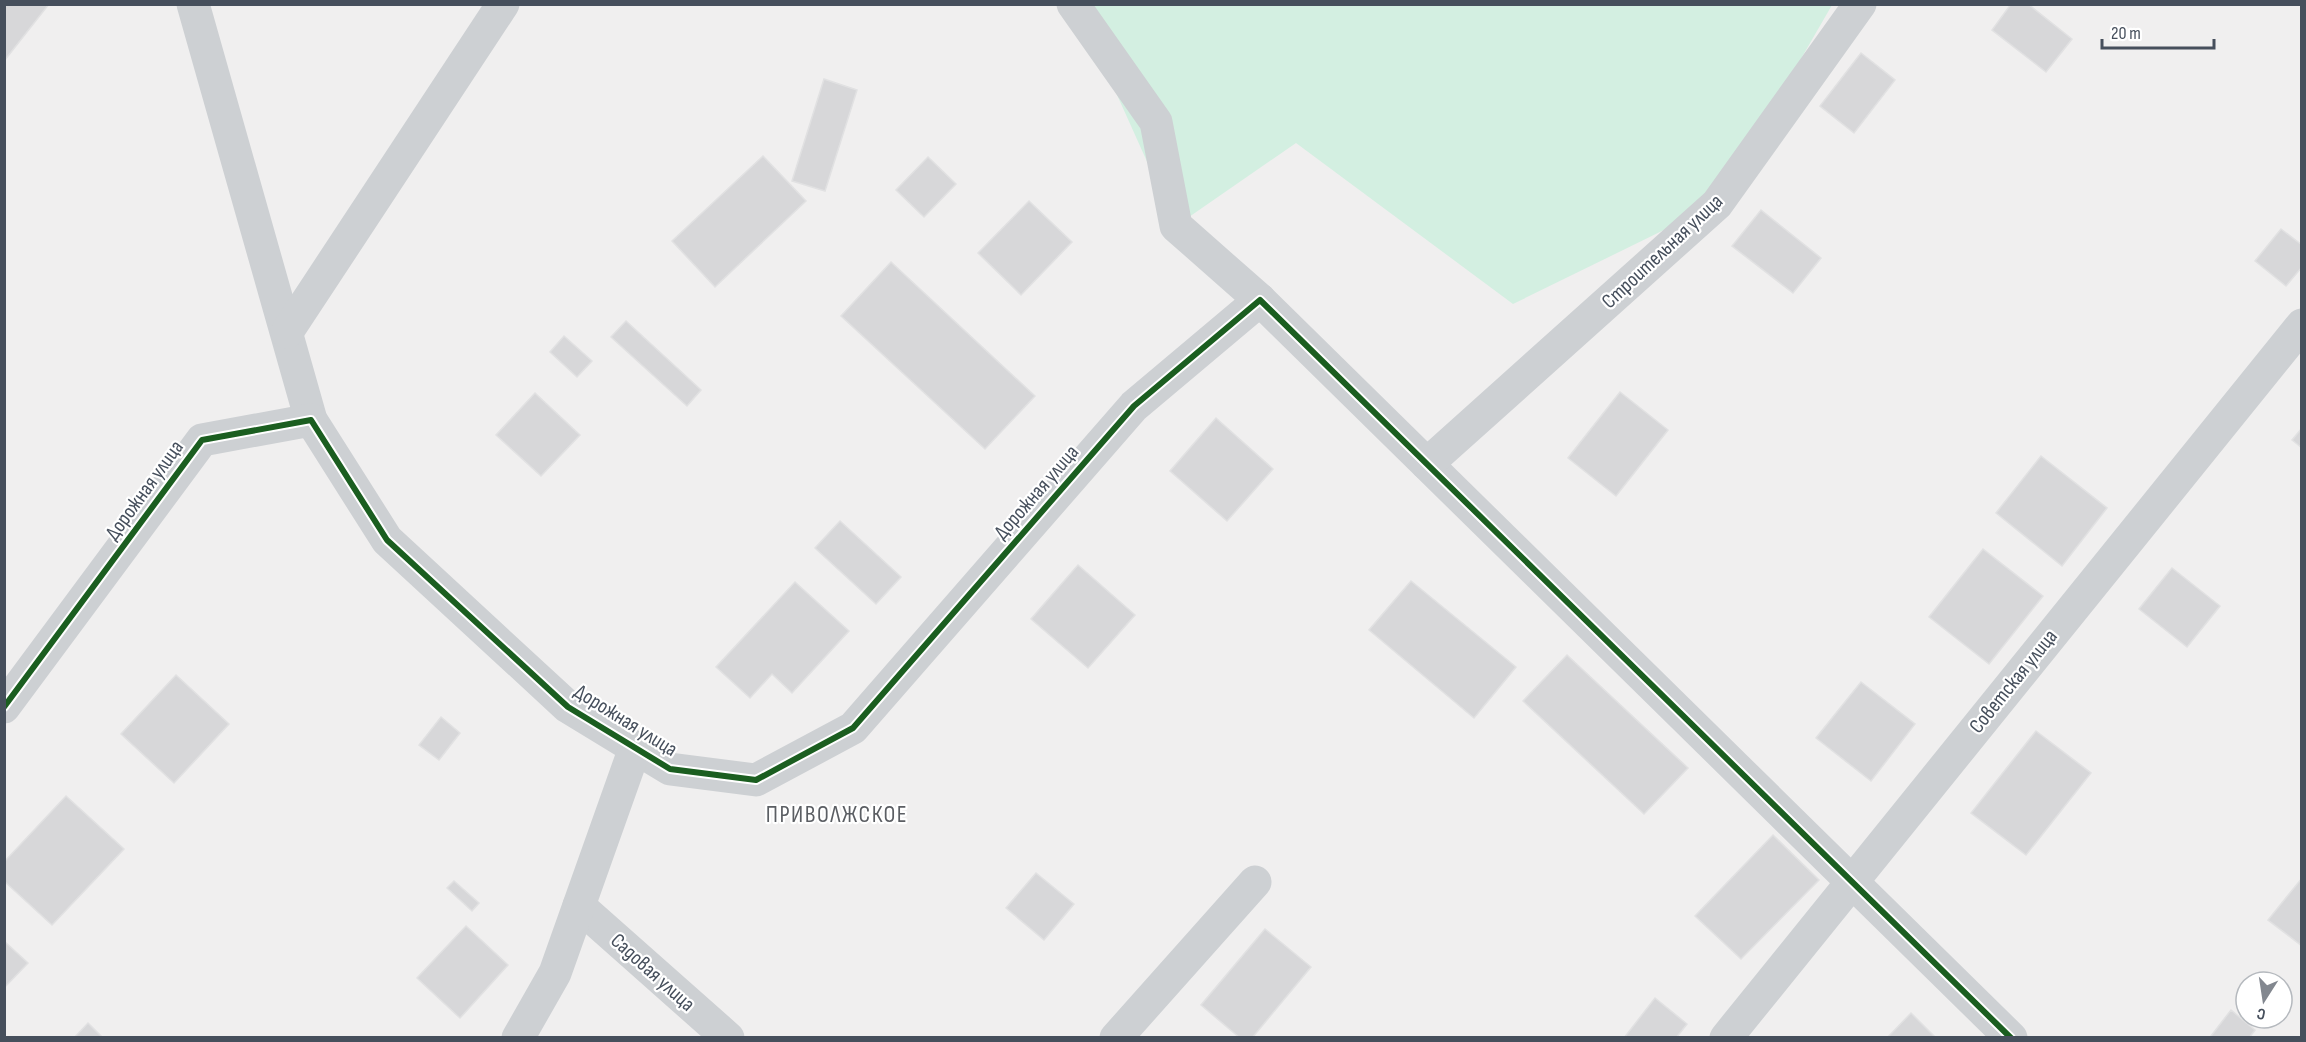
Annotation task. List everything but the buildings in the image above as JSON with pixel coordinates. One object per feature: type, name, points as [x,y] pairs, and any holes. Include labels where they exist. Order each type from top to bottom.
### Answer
[{"type":"street","points":[[193,4],[311,420]]},
{"type":"street","points":[[287,332],[503,4]]},
{"type":"street","points":[[1073,4],[1156,122],[1176,226],[1260,300],[2012,1038]]},
{"type":"street","name":"Строительная улица","points":[[1427,464],[1717,204],[1860,4]]},
{"type":"street","name":"Дорожная улица","points":[[4,707],[202,440],[311,420],[387,540],[568,707],[670,769],[756,780],[853,728],[1134,406],[1260,300]]},
{"type":"street","name":"Советская улица","points":[[1726,1038],[1851,880],[2301,325]]},
{"type":"street","name":"Дорожная улица","points":[[518,1038],[555,974],[635,748]]},
{"type":"street","points":[[1116,1038],[1255,882]]},
{"type":"street","name":"Садовая улица","points":[[579,906],[728,1038]]},
{"type":"green space","points":[[1073,5],[1832,5],[1717,204],[1513,304],[1296,143],[1176,226],[1082,17]]},
{"type":"cycle path","points":[[4,707],[202,440],[311,420],[387,540],[568,707],[670,769],[756,780],[853,728],[1134,406],[1260,300],[2011,1038]]},
{"type":"district","name":"ПРИВОЛЖСКОЕ","points":[[837,814]]}]
